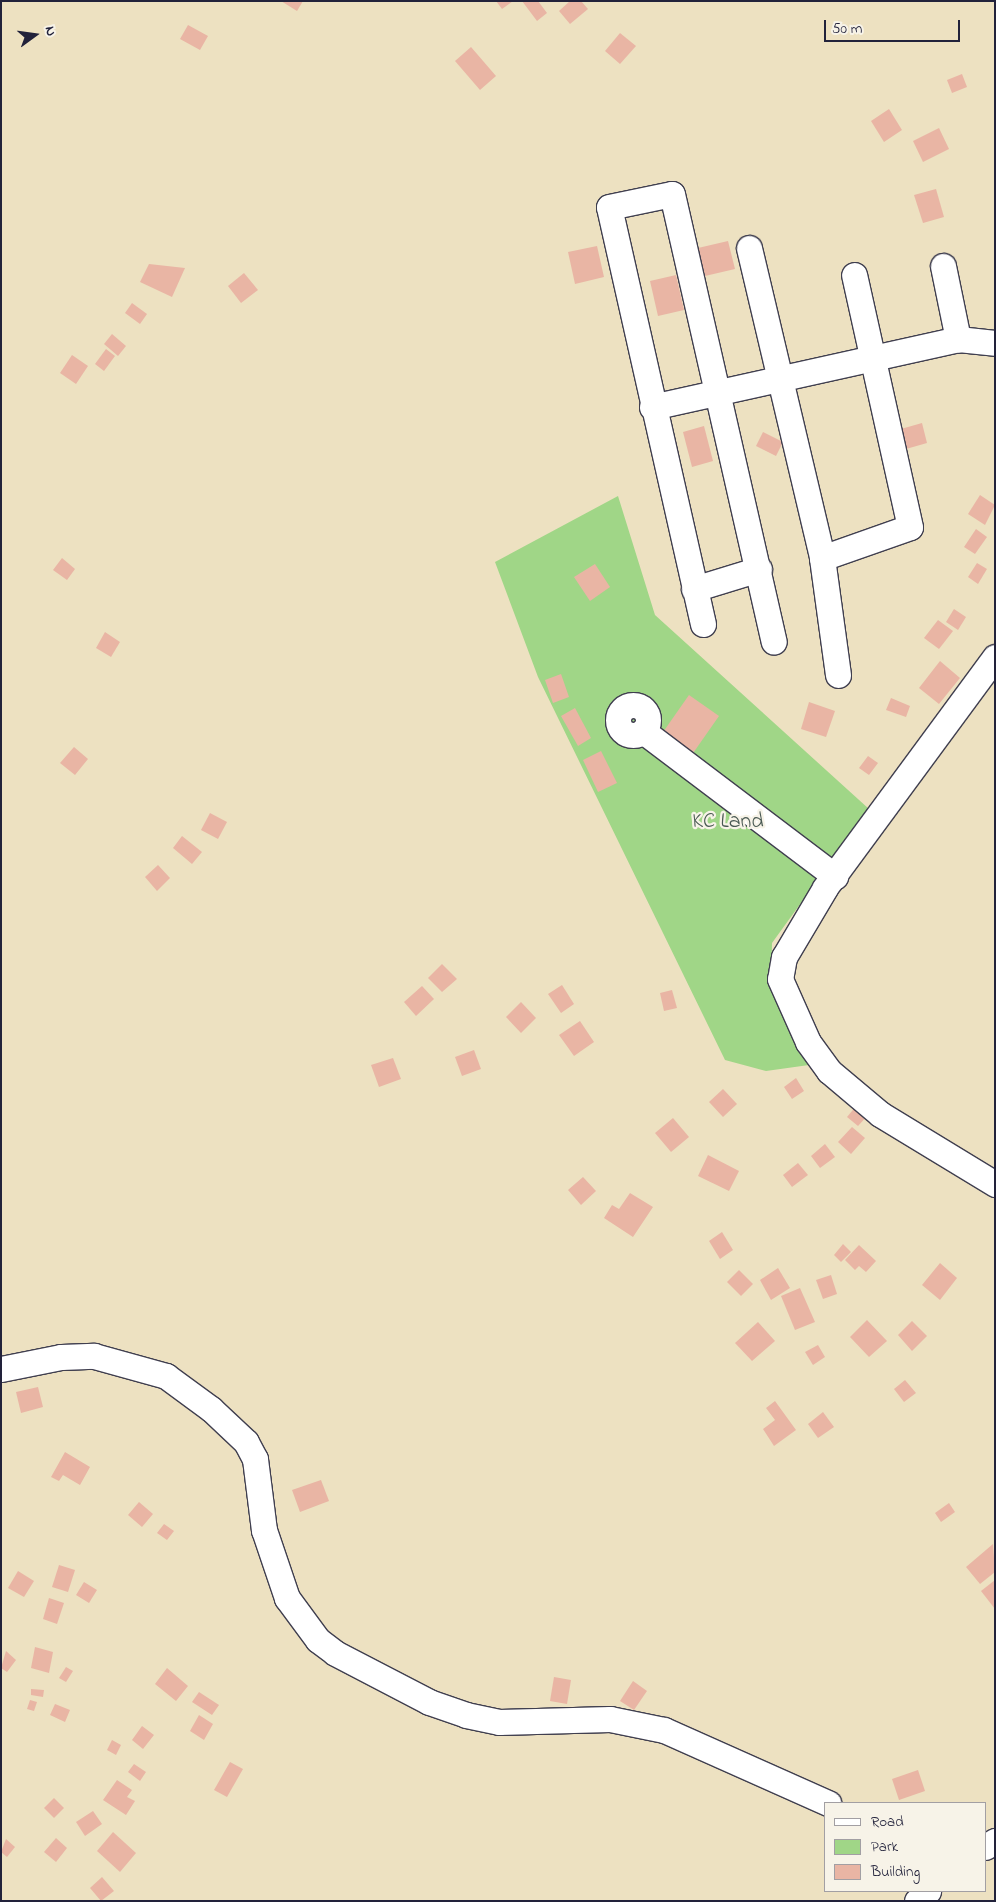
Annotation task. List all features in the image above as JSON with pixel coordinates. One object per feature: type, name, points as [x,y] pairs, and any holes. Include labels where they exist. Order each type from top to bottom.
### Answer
[{"type":"street","points":[[703,624],[652,407],[609,207],[672,194],[719,392],[774,642]]},
{"type":"street","points":[[749,248],[822,558],[838,675]]},
{"type":"street","points":[[943,266],[958,340]]},
{"type":"street","points":[[822,558],[910,527],[854,275]]},
{"type":"street","points":[[652,407],[780,376],[958,340],[995,343]]},
{"type":"street","points":[[694,589],[759,569]]},
{"type":"street","points":[[995,657],[834,876],[784,957],[780,979],[794,1016],[829,1071],[880,1114],[995,1184]]},
{"type":"street","points":[[643,731],[834,876]]},
{"type":"street","points":[[1,1369],[61,1357],[94,1356],[166,1376],[211,1409],[246,1442],[256,1459],[264,1530],[287,1598],[313,1635],[336,1653],[429,1702],[466,1715],[499,1722],[610,1719],[664,1730],[826,1802]]},
{"type":"street","points":[[917,1901],[927,1892]]},
{"type":"green space","name":"KC Land","points":[[618,496],[655,615],[869,809],[772,943],[771,990],[809,1065],[766,1071],[725,1060],[538,677],[495,562]]},
{"type":"building","points":[[281,1],[303,1],[297,11]]},
{"type":"building","points":[[496,1],[513,1],[502,9]]},
{"type":"building","points":[[522,1],[538,1],[547,13],[537,21]]},
{"type":"building","points":[[570,1],[581,1],[588,9],[570,24],[559,11]]},
{"type":"building","points":[[188,25],[208,36],[200,50],[180,39]]},
{"type":"building","points":[[620,33],[636,46],[620,64],[605,51]]},
{"type":"building","points":[[471,47],[496,76],[480,90],[455,61]]},
{"type":"building","points":[[962,74],[967,87],[952,93],[947,80]]},
{"type":"building","points":[[889,109],[902,130],[884,142],[871,121]]},
{"type":"building","points":[[939,128],[949,149],[923,162],[913,141]]},
{"type":"building","points":[[936,189],[944,217],[923,223],[914,195]]},
{"type":"building","points":[[728,241],[735,269],[705,276],[698,248]]},
{"type":"building","points":[[597,246],[604,277],[575,284],[568,252]]},
{"type":"building","points":[[149,264],[185,268],[172,297],[140,282]]},
{"type":"building","points":[[244,273],[258,290],[241,303],[228,286]]},
{"type":"building","points":[[676,275],[684,310],[658,316],[650,281]]},
{"type":"building","points":[[132,303],[147,314],[140,324],[125,313]]},
{"type":"building","points":[[112,334],[126,346],[118,356],[104,344]]},
{"type":"building","points":[[106,349],[115,356],[104,371],[95,364]]},
{"type":"building","points":[[72,355],[88,366],[76,384],[60,373]]},
{"type":"building","points":[[922,423],[927,443],[906,449],[901,429]]},
{"type":"building","points":[[704,426],[713,461],[692,467],[683,432]]},
{"type":"building","points":[[763,432],[783,442],[776,456],[756,446]]},
{"type":"building","points":[[980,495],[995,505],[985,525],[968,514]]},
{"type":"building","points":[[976,529],[987,537],[975,554],[964,547]]},
{"type":"building","points":[[62,558],[75,569],[67,580],[53,570]]},
{"type":"building","points":[[977,563],[987,569],[978,584],[968,577]]},
{"type":"building","points":[[595,564],[610,587],[590,601],[574,577]]},
{"type":"building","points":[[954,609],[966,617],[958,630],[946,622]]},
{"type":"building","points":[[938,620],[953,631],[939,649],[924,638]]},
{"type":"building","points":[[105,632],[120,642],[111,657],[96,648]]},
{"type":"building","points":[[940,661],[960,678],[939,704],[919,688]]},
{"type":"building","points":[[561,674],[569,697],[553,703],[545,680]]},
{"type":"building","points":[[689,695],[719,716],[691,756],[661,735]]},
{"type":"building","points":[[891,698],[910,706],[906,717],[886,710]]},
{"type":"building","points":[[809,702],[835,711],[826,737],[801,729]]},
{"type":"building","points":[[575,708],[591,738],[578,746],[561,716]]},
{"type":"building","points":[[74,747],[88,759],[75,775],[60,763]]},
{"type":"building","points":[[601,751],[617,783],[598,792],[583,760]]},
{"type":"building","points":[[868,756],[878,763],[869,775],[859,768]]},
{"type":"building","points":[[210,813],[227,822],[218,839],[201,830]]},
{"type":"building","points":[[182,836],[202,852],[192,864],[173,848]]},
{"type":"building","points":[[158,865],[170,878],[157,891],[145,877]]},
{"type":"building","points":[[442,964],[457,979],[442,992],[428,978]]},
{"type":"building","points":[[562,985],[574,1004],[561,1013],[548,994]]},
{"type":"building","points":[[422,986],[434,999],[416,1016],[404,1002]]},
{"type":"building","points":[[672,990],[677,1008],[664,1011],[660,993]]},
{"type":"building","points":[[521,1002],[536,1018],[521,1033],[506,1017]]},
{"type":"building","points":[[580,1021],[594,1042],[574,1056],[559,1035]]},
{"type":"building","points":[[474,1050],[481,1069],[462,1076],[455,1057]]},
{"type":"building","points":[[393,1058],[401,1079],[379,1087],[371,1065]]},
{"type":"building","points":[[796,1078],[804,1091],[792,1099],[784,1087]]},
{"type":"building","points":[[723,1089],[737,1104],[723,1117],[709,1102]]},
{"type":"building","points":[[857,1105],[868,1115],[858,1126],[847,1117]]},
{"type":"building","points":[[673,1118],[689,1137],[671,1152],[655,1133]]},
{"type":"building","points":[[852,1127],[865,1138],[851,1154],[838,1142]]},
{"type":"building","points":[[825,1144],[835,1157],[820,1168],[811,1156]]},
{"type":"building","points":[[708,1155],[739,1171],[729,1191],[698,1176]]},
{"type":"building","points":[[798,1163],[808,1175],[792,1187],[783,1175]]},
{"type":"building","points":[[583,1177],[596,1191],[581,1205],[568,1190]]},
{"type":"building","points":[[630,1193],[653,1207],[633,1237],[604,1218],[612,1205],[619,1209]]},
{"type":"building","points":[[722,1232],[733,1250],[720,1259],[709,1241]]},
{"type":"building","points":[[843,1244],[851,1252],[841,1262],[834,1255]]},
{"type":"building","points":[[859,1245],[876,1261],[866,1272],[859,1266],[855,1270],[845,1260]]},
{"type":"building","points":[[940,1263],[957,1278],[940,1300],[922,1285]]},
{"type":"building","points":[[778,1268],[790,1288],[771,1300],[760,1280]]},
{"type":"building","points":[[739,1270],[753,1284],[741,1296],[727,1282]]},
{"type":"building","points":[[831,1275],[837,1294],[823,1299],[816,1280]]},
{"type":"building","points":[[800,1288],[815,1322],[795,1330],[781,1296]]},
{"type":"building","points":[[867,1320],[887,1341],[869,1357],[850,1337]]},
{"type":"building","points":[[912,1321],[927,1336],[912,1351],[898,1335]]},
{"type":"building","points":[[758,1322],[775,1341],[752,1361],[735,1343]]},
{"type":"building","points":[[818,1345],[825,1357],[813,1365],[805,1352]]},
{"type":"building","points":[[905,1380],[916,1393],[904,1402],[894,1389]]},
{"type":"building","points":[[38,1387],[43,1407],[21,1413],[16,1392]]},
{"type":"building","points":[[775,1401],[796,1430],[774,1446],[763,1429],[775,1420],[766,1408]]},
{"type":"building","points":[[823,1412],[834,1427],[818,1438],[808,1424]]},
{"type":"building","points":[[65,1452],[90,1467],[80,1485],[63,1475],[59,1481],[51,1477]]},
{"type":"building","points":[[321,1480],[329,1501],[300,1512],[292,1490]]},
{"type":"building","points":[[139,1502],[153,1514],[142,1527],[128,1515]]},
{"type":"building","points":[[949,1503],[955,1512],[941,1522],[935,1513]]},
{"type":"building","points":[[164,1524],[174,1531],[167,1540],[157,1533]]},
{"type":"building","points":[[993,1544],[995,1572],[980,1584],[966,1567]]},
{"type":"building","points":[[59,1565],[75,1570],[68,1592],[52,1587]]},
{"type":"building","points":[[18,1571],[34,1581],[24,1597],[8,1588]]},
{"type":"building","points":[[995,1580],[995,1609],[981,1591]]},
{"type":"building","points":[[84,1582],[97,1590],[89,1603],[76,1595]]},
{"type":"building","points":[[49,1598],[64,1603],[57,1624],[43,1619]]},
{"type":"building","points":[[35,1647],[53,1652],[49,1673],[31,1668]]},
{"type":"building","points":[[6,1651],[16,1660],[7,1672],[1,1668]]},
{"type":"building","points":[[66,1667],[73,1671],[66,1682],[59,1678]]},
{"type":"building","points":[[167,1668],[188,1686],[176,1701],[155,1684]]},
{"type":"building","points":[[554,1677],[571,1680],[567,1704],[550,1701]]},
{"type":"building","points":[[633,1681],[647,1691],[634,1710],[620,1701]]},
{"type":"building","points":[[31,1689],[44,1690],[43,1697],[31,1695]]},
{"type":"building","points":[[199,1692],[219,1705],[212,1715],[192,1702]]},
{"type":"building","points":[[30,1700],[37,1702],[34,1711],[27,1709]]},
{"type":"building","points":[[55,1704],[70,1710],[65,1722],[50,1715]]},
{"type":"building","points":[[199,1715],[213,1724],[204,1740],[190,1731]]},
{"type":"building","points":[[142,1726],[154,1735],[143,1749],[132,1740]]},
{"type":"building","points":[[112,1740],[121,1745],[116,1755],[107,1750]]},
{"type":"building","points":[[230,1762],[243,1769],[227,1797],[214,1790]]},
{"type":"building","points":[[134,1764],[146,1772],[140,1781],[128,1772]]},
{"type":"building","points":[[918,1770],[925,1791],[899,1800],[892,1779]]},
{"type":"building","points":[[117,1780],[132,1790],[127,1797],[135,1801],[126,1815],[103,1800]]},
{"type":"building","points":[[54,1798],[64,1808],[54,1818],[44,1808]]},
{"type":"building","points":[[93,1811],[102,1824],[85,1836],[76,1822]]},
{"type":"building","points":[[113,1832],[136,1853],[120,1872],[97,1851]]},
{"type":"building","points":[[56,1838],[67,1848],[56,1862],[44,1852]]},
{"type":"building","points":[[6,1839],[15,1847],[7,1857],[1,1852]]},
{"type":"building","points":[[102,1877],[114,1891],[101,1901],[90,1888]]}]
